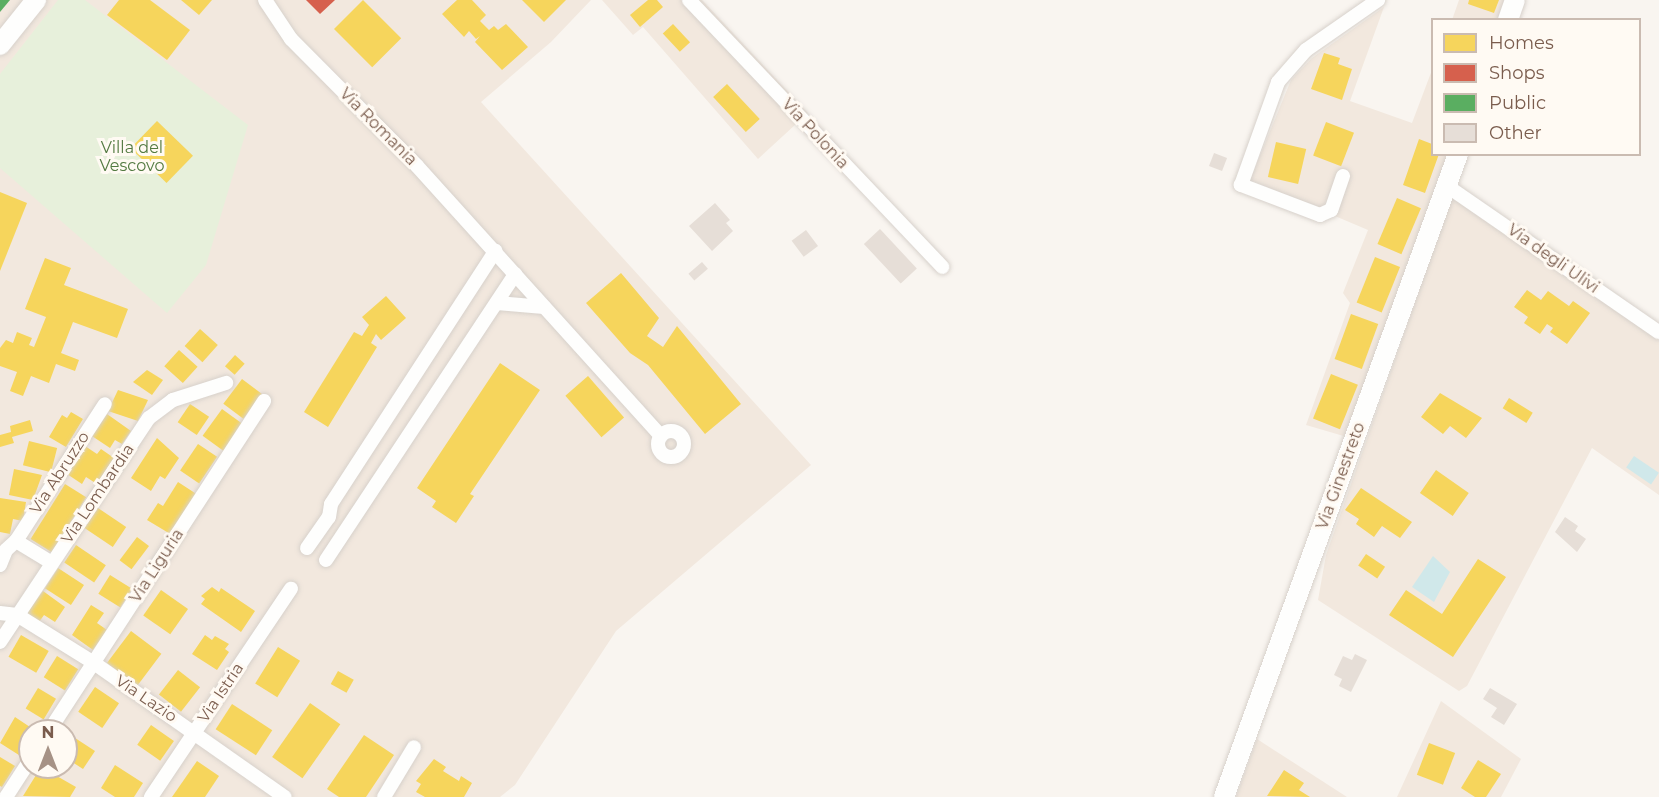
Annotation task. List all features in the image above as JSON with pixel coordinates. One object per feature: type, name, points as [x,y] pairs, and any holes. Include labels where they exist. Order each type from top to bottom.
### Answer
[{"type":"street","points":[[0,45],[36,0]]},
{"type":"street","name":"Via Romania","points":[[265,0],[291,39],[495,251],[661,436]]},
{"type":"street","name":"Via Polonia","points":[[689,0],[942,267]]},
{"type":"street","points":[[1343,176],[1331,210],[1320,215],[1241,185],[1278,82],[1306,50],[1378,0]]},
{"type":"street","points":[[1509,18],[1515,0]]},
{"type":"street","name":"Via Ginestreto","points":[[1228,795],[1457,156]]},
{"type":"street","name":"Via degli Ulivi","points":[[1447,186],[1659,332]]},
{"type":"street","points":[[307,548],[328,517],[331,504],[495,251]]},
{"type":"street","points":[[326,560],[515,274]]},
{"type":"street","points":[[497,303],[544,306]]},
{"type":"street","name":"Via Lombardia","points":[[0,642],[153,413],[178,398],[226,383]]},
{"type":"street","name":"Via Liguria","points":[[57,719],[264,401]]},
{"type":"street","name":"Via Abruzzo","points":[[0,565],[6,550],[16,541],[105,404]]},
{"type":"street","points":[[16,541],[52,563]]},
{"type":"street","name":"Via Istria","points":[[151,797],[291,589]]},
{"type":"street","name":"Via Lazio","points":[[0,613],[17,615],[94,663],[285,797]]},
{"type":"street","points":[[384,797],[414,747]]},
{"type":"street","points":[[6,797],[18,778]]},
{"type":"shaded area","points":[[0,0],[591,0],[551,42],[481,102],[811,465],[616,631],[515,785],[500,797],[0,797]]},
{"type":"shaded area","points":[[602,0],[702,0],[808,113],[758,159],[643,27],[633,35]]},
{"type":"shaded area","points":[[1459,0],[1505,0],[1498,18],[1453,18]]},
{"type":"shaded area","points":[[1384,7],[1350,101],[1412,123],[1431,73],[1431,156],[1449,156],[1347,437],[1306,425],[1350,303],[1343,293],[1368,230],[1250,180],[1291,80],[1312,58]]},
{"type":"shaded area","points":[[1452,198],[1659,339],[1659,495],[1592,448],[1467,686],[1459,691],[1318,600],[1326,555]]},
{"type":"shaded area","points":[[1441,701],[1521,759],[1501,797],[1397,797]]},
{"type":"shaded area","points":[[1257,739],[1347,797],[1236,797]]},
{"type":"green space","name":"Villa del Vescovo","points":[[58,0],[85,0],[248,125],[206,265],[167,313],[0,168],[0,74]]},
{"type":"water","points":[[1634,456],[1659,473],[1651,484],[1626,468]]},
{"type":"water","points":[[1433,556],[1450,572],[1434,602],[1412,587]]},
{"type":"building: Homes","points":[[119,0],[150,0],[190,30],[167,60],[107,15]]},
{"type":"building: Homes","points":[[181,0],[212,0],[199,15]]},
{"type":"building: Homes","points":[[363,0],[401,38],[372,67],[334,29]]},
{"type":"building: Homes","points":[[457,0],[472,0],[486,15],[480,21],[489,30],[494,26],[498,30],[506,24],[528,47],[502,70],[475,42],[480,36],[476,39],[469,31],[464,37],[442,14]]},
{"type":"building: Homes","points":[[522,0],[566,0],[544,22]]},
{"type":"building: Homes","points":[[648,0],[657,0],[663,7],[640,27],[630,15]]},
{"type":"building: Homes","points":[[1469,0],[1499,0],[1494,13],[1468,4]]},
{"type":"building: Homes","points":[[673,24],[690,42],[680,52],[663,34]]},
{"type":"building: Homes","points":[[1324,53],[1340,58],[1338,64],[1352,69],[1342,100],[1311,89]]},
{"type":"building: Homes","points":[[727,84],[760,119],[746,132],[713,97]]},
{"type":"building: Homes","points":[[157,121],[193,156],[167,183],[131,148]]},
{"type":"building: Homes","points":[[1326,122],[1354,133],[1341,166],[1313,156]]},
{"type":"building: Homes","points":[[1419,139],[1431,144],[1431,156],[1438,156],[1425,193],[1403,185]]},
{"type":"building: Homes","points":[[1276,142],[1306,149],[1298,184],[1268,177]]},
{"type":"building: Homes","points":[[0,192],[27,203],[0,271]]},
{"type":"building: Homes","points":[[1397,198],[1421,208],[1401,254],[1377,244]]},
{"type":"building: Homes","points":[[1375,257],[1400,267],[1382,313],[1357,302]]},
{"type":"building: Homes","points":[[45,258],[71,268],[64,285],[128,309],[117,338],[73,322],[61,353],[79,360],[75,371],[56,364],[49,383],[31,376],[23,396],[10,391],[17,372],[0,366],[0,348],[6,340],[13,343],[17,332],[32,338],[29,345],[34,347],[46,317],[25,309]]},
{"type":"building: Homes","points":[[621,273],[659,318],[647,336],[663,347],[677,326],[741,404],[705,434],[648,365],[630,353],[586,303]]},
{"type":"building: Homes","points":[[1527,290],[1541,300],[1548,291],[1569,306],[1573,301],[1590,313],[1567,344],[1550,332],[1553,328],[1547,324],[1540,334],[1524,323],[1528,317],[1514,307]]},
{"type":"building: Homes","points":[[386,296],[406,318],[381,340],[376,334],[371,343],[377,347],[328,427],[304,412],[354,332],[362,336],[369,325],[362,317]]},
{"type":"building: Homes","points":[[1351,314],[1378,324],[1362,369],[1335,359]]},
{"type":"building: Homes","points":[[200,329],[218,345],[202,362],[185,346]]},
{"type":"building: Homes","points":[[179,350],[198,367],[183,383],[164,366]]},
{"type":"building: Homes","points":[[235,355],[245,364],[235,375],[225,366]]},
{"type":"building: Homes","points":[[500,363],[540,390],[470,494],[474,496],[456,523],[432,507],[436,501],[417,488]]},
{"type":"building: Homes","points":[[147,370],[163,380],[152,395],[133,382]]},
{"type":"building: Homes","points":[[1331,374],[1358,385],[1340,429],[1313,419]]},
{"type":"building: Homes","points":[[588,376],[624,418],[601,437],[565,396]]},
{"type":"building: Homes","points":[[242,379],[262,394],[243,419],[223,404]]},
{"type":"building: Homes","points":[[118,390],[148,400],[138,421],[108,411]]},
{"type":"building: Homes","points":[[1440,393],[1482,418],[1466,438],[1450,426],[1443,434],[1421,417]]},
{"type":"building: Homes","points":[[1509,398],[1533,413],[1526,423],[1503,408]]},
{"type":"building: Homes","points":[[190,404],[209,417],[197,435],[178,422]]},
{"type":"building: Homes","points":[[222,409],[243,424],[224,451],[203,436]]},
{"type":"building: Homes","points":[[71,412],[83,419],[66,447],[49,437],[62,415],[67,418]]},
{"type":"building: Homes","points":[[107,414],[131,431],[122,444],[115,440],[110,448],[92,436]]},
{"type":"building: Homes","points":[[30,420],[33,431],[12,437],[14,443],[0,447],[0,435],[11,432],[10,426]]},
{"type":"building: Homes","points":[[157,438],[179,458],[165,479],[160,476],[151,491],[131,478]]},
{"type":"building: Homes","points":[[29,441],[57,448],[51,472],[23,465]]},
{"type":"building: Homes","points":[[198,444],[217,457],[199,483],[180,471]]},
{"type":"building: Homes","points":[[85,446],[97,454],[101,449],[114,458],[97,484],[86,477],[82,484],[67,474]]},
{"type":"building: Homes","points":[[14,469],[42,475],[33,500],[9,495]]},
{"type":"building: Homes","points":[[1436,470],[1469,493],[1453,516],[1420,493]]},
{"type":"building: Homes","points":[[178,482],[198,495],[172,535],[147,520],[158,503],[163,506]]},
{"type":"building: Homes","points":[[65,484],[86,497],[52,552],[31,539]]},
{"type":"building: Homes","points":[[1361,488],[1412,522],[1400,538],[1382,526],[1374,537],[1356,524],[1359,519],[1345,510]]},
{"type":"building: Homes","points":[[0,498],[26,502],[23,521],[13,519],[10,534],[0,532]]},
{"type":"building: Homes","points":[[98,508],[126,527],[113,547],[85,528]]},
{"type":"building: Homes","points":[[137,537],[149,546],[132,569],[120,560]]},
{"type":"building: Homes","points":[[76,545],[106,565],[94,583],[64,562]]},
{"type":"building: Homes","points":[[1366,554],[1385,567],[1377,578],[1358,566]]},
{"type":"building: Homes","points":[[1478,559],[1506,577],[1453,657],[1389,615],[1406,590],[1442,614]]},
{"type":"building: Homes","points":[[58,568],[84,585],[71,605],[45,588]]},
{"type":"building: Homes","points":[[110,575],[132,589],[120,607],[98,594]]},
{"type":"building: Homes","points":[[212,587],[219,592],[221,588],[255,611],[241,632],[201,604],[205,599],[201,596]]},
{"type":"building: Homes","points":[[161,590],[188,609],[170,634],[143,615]]},
{"type":"building: Homes","points":[[43,591],[65,607],[55,622],[44,615],[39,622],[27,613]]},
{"type":"building: Homes","points":[[91,605],[104,613],[97,623],[107,630],[93,650],[72,635]]},
{"type":"building: Homes","points":[[131,631],[161,654],[137,686],[107,663]]},
{"type":"building: Homes","points":[[21,635],[49,651],[36,673],[8,657]]},
{"type":"building: Homes","points":[[205,635],[212,640],[215,636],[229,644],[225,649],[229,652],[217,670],[192,654]]},
{"type":"building: Homes","points":[[278,647],[300,661],[277,697],[255,683]]},
{"type":"building: Homes","points":[[57,656],[78,669],[65,690],[44,677]]},
{"type":"building: Homes","points":[[178,670],[200,687],[181,712],[159,694]]},
{"type":"building: Homes","points":[[338,671],[354,680],[346,693],[331,684]]},
{"type":"building: Homes","points":[[95,687],[119,703],[102,728],[78,712]]},
{"type":"building: Homes","points":[[38,688],[56,699],[43,719],[26,709]]},
{"type":"building: Homes","points":[[310,703],[340,724],[302,778],[272,757]]},
{"type":"building: Homes","points":[[232,704],[272,730],[256,755],[216,729]]},
{"type":"building: Homes","points":[[15,717],[18,719],[18,754],[0,743]]},
{"type":"building: Homes","points":[[151,725],[174,741],[160,761],[137,745]]},
{"type":"building: Homes","points":[[364,735],[394,755],[366,797],[339,797],[327,789]]},
{"type":"building: Homes","points":[[78,740],[95,751],[83,769],[78,766]]},
{"type":"building: Homes","points":[[1429,743],[1455,753],[1443,785],[1417,775]]},
{"type":"building: Homes","points":[[0,757],[15,766],[2,787],[0,786]]},
{"type":"building: Homes","points":[[434,759],[446,767],[443,771],[459,781],[461,776],[472,783],[464,797],[425,797],[416,792],[421,784],[416,781]]},
{"type":"building: Homes","points":[[1478,760],[1501,774],[1486,797],[1475,797],[1461,788]]},
{"type":"building: Homes","points":[[197,761],[219,776],[205,797],[172,797]]},
{"type":"building: Homes","points":[[115,765],[143,783],[134,797],[115,797],[101,788]]},
{"type":"building: Homes","points":[[1284,770],[1304,783],[1299,790],[1310,797],[1267,796]]},
{"type":"building: Homes","points":[[34,779],[62,779],[76,787],[70,797],[23,796]]},
{"type":"building: Shops","points":[[306,0],[335,0],[320,14]]},
{"type":"building: Public","points":[[0,0],[10,0],[0,12]]},
{"type":"building: Other","points":[[1214,153],[1227,158],[1222,171],[1209,166]]},
{"type":"building: Other","points":[[715,203],[730,220],[726,223],[733,231],[712,251],[689,226]]},
{"type":"building: Other","points":[[880,229],[917,268],[901,283],[864,244]]},
{"type":"building: Other","points":[[806,230],[818,246],[804,257],[792,241]]},
{"type":"building: Other","points":[[702,262],[708,269],[694,281],[688,274]]},
{"type":"building: Other","points":[[1565,517],[1578,526],[1575,531],[1586,539],[1577,552],[1555,532]]},
{"type":"building: Other","points":[[1355,654],[1367,660],[1351,692],[1339,686],[1342,679],[1334,675],[1343,656],[1352,660]]},
{"type":"building: Other","points":[[1490,688],[1517,704],[1504,725],[1491,717],[1497,708],[1483,699]]}]
